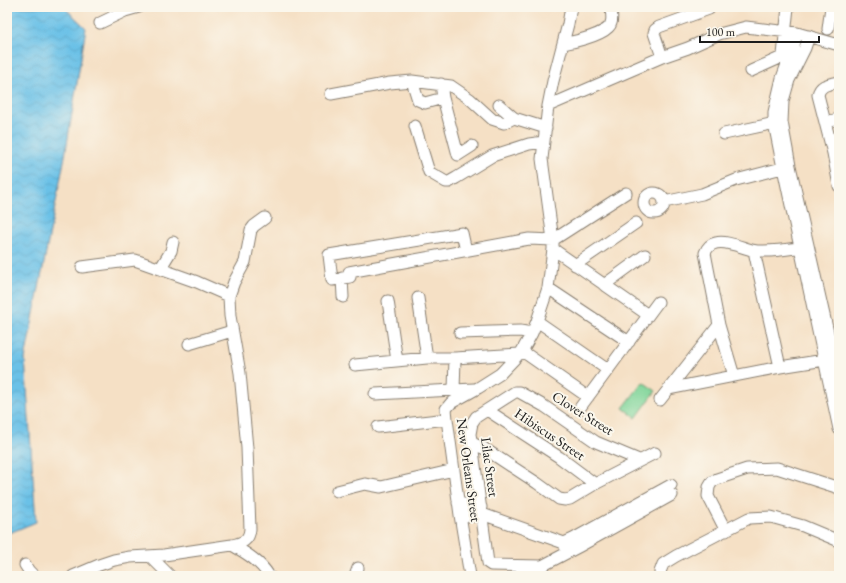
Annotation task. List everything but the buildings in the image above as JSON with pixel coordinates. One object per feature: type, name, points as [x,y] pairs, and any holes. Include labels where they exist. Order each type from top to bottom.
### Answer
[{"type":"street","points":[[100,23],[126,9],[139,7]]},
{"type":"street","name":"New Orleans Street","points":[[470,576],[458,503],[446,409],[451,403],[500,374],[521,353],[538,321],[548,288],[553,245],[542,159],[548,106],[571,7]]},
{"type":"street","points":[[563,44],[587,38],[608,28],[611,24],[611,7]]},
{"type":"street","points":[[787,7],[794,45],[782,78],[774,112],[778,122],[786,167],[817,303],[839,381]]},
{"type":"street","points":[[751,71],[782,57],[791,32],[795,7]]},
{"type":"street","points":[[828,29],[831,7]]},
{"type":"street","points":[[662,57],[654,33],[655,30],[659,27],[709,9]]},
{"type":"street","points":[[548,106],[719,34],[746,27],[791,32],[839,45]]},
{"type":"street","points":[[778,122],[790,80],[809,36]]},
{"type":"street","points":[[794,45],[805,48]]},
{"type":"street","points":[[412,81],[418,100],[425,103],[443,98]]},
{"type":"street","points":[[331,94],[390,83],[412,81],[441,84],[451,86],[470,99],[492,119],[504,123],[514,118]]},
{"type":"street","points":[[839,82],[822,88],[819,90],[818,95],[825,122],[836,152],[839,184]]},
{"type":"street","points":[[441,84],[443,98],[458,155],[472,146]]},
{"type":"street","points":[[499,105],[514,118],[546,128]]},
{"type":"street","points":[[825,122],[839,119]]},
{"type":"street","points":[[724,134],[778,122]]},
{"type":"street","points":[[415,126],[429,172],[446,182],[456,178],[487,158],[530,144],[544,142]]},
{"type":"street","points":[[664,202],[702,194],[736,180],[786,167]]},
{"type":"street","points":[[553,245],[626,193]]},
{"type":"street","points":[[74,576],[114,560],[164,555],[232,545],[246,540],[250,535],[247,448],[240,373],[232,331],[229,296],[234,282],[245,262],[251,230],[265,218]]},
{"type":"street","points":[[575,265],[636,223]]},
{"type":"street","points":[[466,251],[462,233],[329,255],[332,280],[350,277],[349,272],[466,251],[529,239],[553,245],[575,265],[648,315]]},
{"type":"street","points":[[160,269],[171,251],[173,242]]},
{"type":"street","points":[[734,376],[719,325],[705,253],[708,247],[716,242],[729,243],[754,251],[804,247]]},
{"type":"street","points":[[754,251],[780,367]]},
{"type":"street","points":[[604,285],[645,256]]},
{"type":"street","points":[[82,267],[135,260],[197,282],[229,296]]},
{"type":"street","points":[[342,278],[343,297]]},
{"type":"street","points":[[548,288],[629,342]]},
{"type":"street","points":[[418,298],[427,358]]},
{"type":"street","points":[[388,301],[397,361]]},
{"type":"street","points":[[579,409],[658,302]]},
{"type":"street","points":[[538,321],[608,370]]},
{"type":"street","points":[[660,400],[719,325]]},
{"type":"street","points":[[189,344],[232,331]]},
{"type":"street","points":[[460,333],[520,331],[532,333]]},
{"type":"street","points":[[355,365],[427,358],[456,358],[521,353],[588,397]]},
{"type":"street","points":[[454,390],[456,358]]},
{"type":"street","points":[[668,389],[780,367],[832,359]]},
{"type":"street","points":[[832,359],[839,429]]},
{"type":"street","points":[[375,394],[478,388]]},
{"type":"street","name":"Clover Street","points":[[513,393],[519,392],[544,406],[596,442],[639,460]]},
{"type":"street","name":"Lilac Street","points":[[513,393],[476,417],[472,423],[470,434],[488,562],[491,565],[539,566],[544,565],[566,547]]},
{"type":"street","name":"Hibiscus Street","points":[[487,410],[559,456],[595,484]]},
{"type":"street","points":[[378,427],[447,419]]},
{"type":"street","points":[[472,443],[485,449],[559,499],[567,500],[655,452]]},
{"type":"street","points":[[726,531],[708,496],[709,487],[712,482],[717,479],[747,470],[777,468],[839,488]]},
{"type":"street","points":[[337,491],[365,484],[381,487],[454,470]]},
{"type":"street","points":[[458,503],[566,547],[573,539],[672,490]]},
{"type":"street","points":[[460,515],[481,513]]},
{"type":"street","points":[[661,576],[660,572],[663,564],[749,518],[771,517],[803,526],[839,541]]},
{"type":"street","points":[[232,545],[262,566],[269,576]]},
{"type":"street","points":[[150,556],[170,576]]},
{"type":"street","points":[[25,565],[34,576]]},
{"type":"green space","points":[[643,382],[656,391],[636,418],[623,408]]},
{"type":"water","points":[[7,7],[64,7],[86,28],[65,156],[25,359],[36,522],[7,534]]}]
